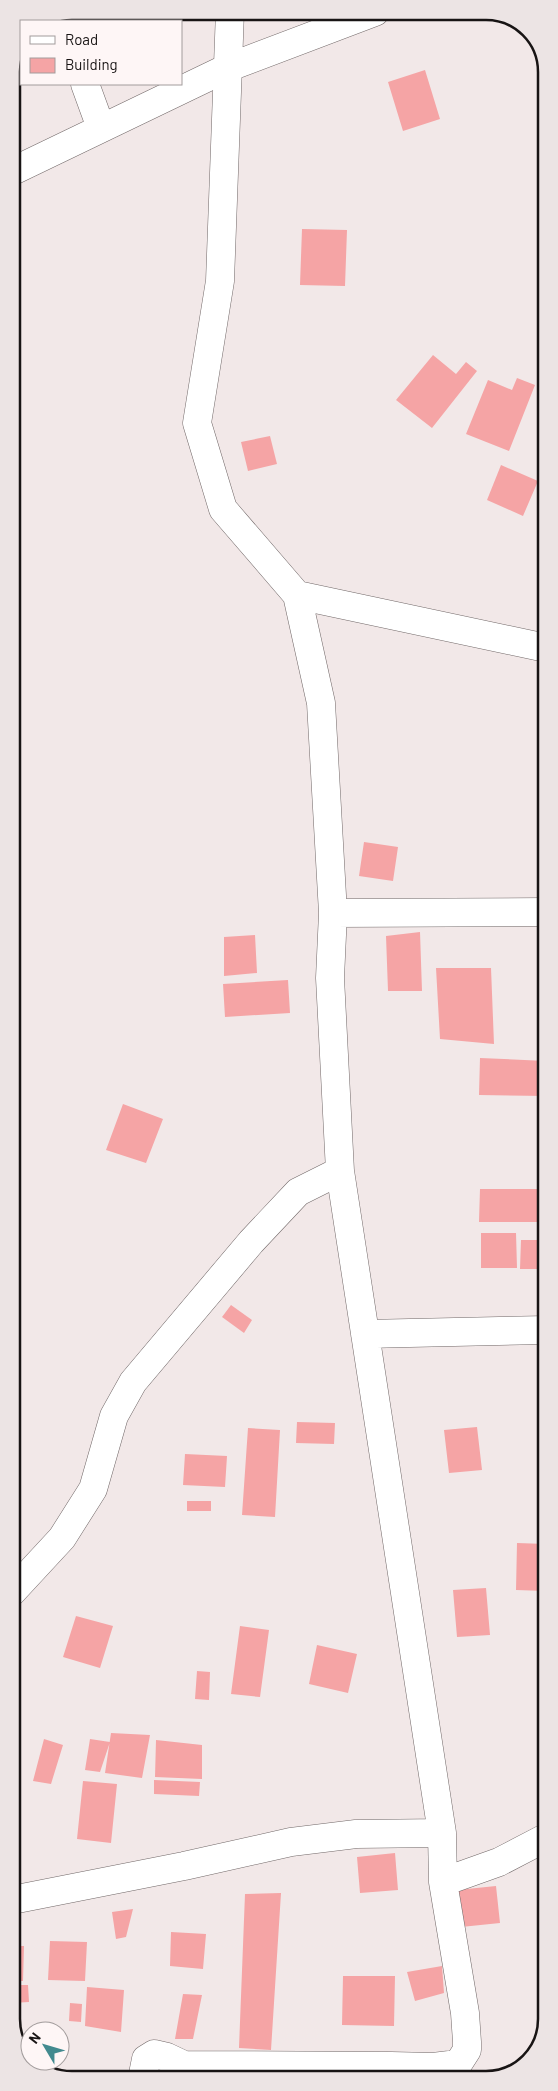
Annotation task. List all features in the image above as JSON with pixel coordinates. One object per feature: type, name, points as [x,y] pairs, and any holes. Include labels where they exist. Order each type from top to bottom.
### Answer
[{"type":"street","points":[[230,20],[220,280],[198,423],[223,509],[297,595],[321,703],[334,913],[330,978],[340,1171],[442,1833],[443,1882],[465,2013],[467,2050],[458,2064],[401,2071]]},
{"type":"street","points":[[20,168],[227,68],[354,20]]},
{"type":"street","points":[[85,85],[101,128]]},
{"type":"street","points":[[297,595],[538,646]]},
{"type":"street","points":[[334,913],[538,912]]},
{"type":"street","points":[[20,1583],[62,1538],[93,1489],[114,1416],[133,1382],[251,1242],[298,1192],[340,1171]]},
{"type":"street","points":[[365,1334],[538,1330]]},
{"type":"street","points":[[20,1898],[184,1866],[291,1842],[356,1834],[442,1833]]},
{"type":"street","points":[[443,1882],[499,1862],[538,1842]]},
{"type":"street","points":[[144,2071],[146,2059],[154,2054],[167,2056],[184,2065],[361,2071]]},
{"type":"building","points":[[425,70],[440,119],[403,131],[388,82]]},
{"type":"building","points":[[302,229],[347,230],[345,286],[300,285]]},
{"type":"building","points":[[433,355],[456,374],[466,362],[477,371],[432,428],[396,400]]},
{"type":"building","points":[[517,378],[535,385],[509,451],[466,434],[488,380],[512,390]]},
{"type":"building","points":[[270,436],[277,464],[248,471],[241,442]]},
{"type":"building","points":[[501,465],[538,481],[523,516],[487,500]]},
{"type":"building","points":[[364,842],[398,847],[393,881],[359,876]]},
{"type":"building","points":[[420,932],[422,991],[388,991],[386,936]]},
{"type":"building","points":[[255,935],[257,973],[224,976],[224,937]]},
{"type":"building","points":[[436,968],[491,968],[494,1044],[440,1039]]},
{"type":"building","points":[[288,980],[290,1013],[225,1017],[223,984]]},
{"type":"building","points":[[480,1058],[538,1061],[538,1096],[479,1095]]},
{"type":"building","points":[[123,1104],[163,1119],[146,1163],[106,1150]]},
{"type":"building","points":[[480,1189],[538,1189],[538,1222],[479,1222]]},
{"type":"building","points":[[481,1233],[516,1233],[517,1268],[481,1268]]},
{"type":"building","points":[[521,1240],[538,1240],[538,1269],[520,1269]]},
{"type":"building","points":[[231,1305],[252,1320],[244,1333],[222,1317]]},
{"type":"building","points":[[297,1422],[335,1423],[334,1444],[296,1443]]},
{"type":"building","points":[[477,1427],[482,1470],[449,1473],[444,1430]]},
{"type":"building","points":[[248,1428],[280,1430],[275,1517],[242,1515]]},
{"type":"building","points":[[185,1454],[227,1456],[225,1487],[183,1485]]},
{"type":"building","points":[[187,1501],[211,1501],[211,1511],[187,1511]]},
{"type":"building","points":[[517,1543],[538,1544],[538,1591],[516,1590]]},
{"type":"building","points":[[486,1588],[490,1635],[457,1637],[453,1590]]},
{"type":"building","points":[[76,1616],[113,1626],[100,1668],[63,1657]]},
{"type":"building","points":[[240,1626],[269,1630],[260,1697],[231,1694]]},
{"type":"building","points":[[317,1645],[357,1654],[348,1693],[309,1684]]},
{"type":"building","points":[[197,1671],[210,1672],[209,1700],[195,1699]]},
{"type":"building","points":[[111,1733],[150,1735],[142,1778],[105,1773]]},
{"type":"building","points":[[44,1739],[63,1745],[51,1784],[33,1781]]},
{"type":"building","points":[[90,1739],[110,1742],[100,1772],[85,1770]]},
{"type":"building","points":[[156,1740],[202,1745],[202,1779],[155,1777]]},
{"type":"building","points":[[154,1780],[200,1782],[199,1796],[154,1794]]},
{"type":"building","points":[[83,1781],[117,1784],[111,1843],[77,1839]]},
{"type":"building","points":[[395,1853],[398,1890],[360,1893],[357,1857]]},
{"type":"building","points":[[496,1886],[500,1923],[461,1927],[457,1890]]},
{"type":"building","points":[[281,1893],[271,2050],[239,2048],[245,1894]]},
{"type":"building","points":[[133,1909],[126,1937],[116,1939],[112,1912]]},
{"type":"building","points":[[171,1932],[206,1934],[203,1969],[170,1966]]},
{"type":"building","points":[[50,1941],[87,1942],[85,1981],[48,1980]]},
{"type":"building","points":[[20,1946],[24,1946],[23,1981],[20,1981]]},
{"type":"building","points":[[442,1966],[444,1993],[415,2001],[407,1972]]},
{"type":"building","points":[[343,1976],[395,1976],[394,2026],[342,2025]]},
{"type":"building","points":[[20,1985],[28,1985],[29,2002],[20,2003]]},
{"type":"building","points":[[87,1987],[124,1990],[121,2032],[85,2026]]},
{"type":"building","points":[[183,1994],[202,1995],[193,2039],[175,2039]]},
{"type":"building","points":[[70,2003],[82,2004],[81,2022],[69,2021]]}]
